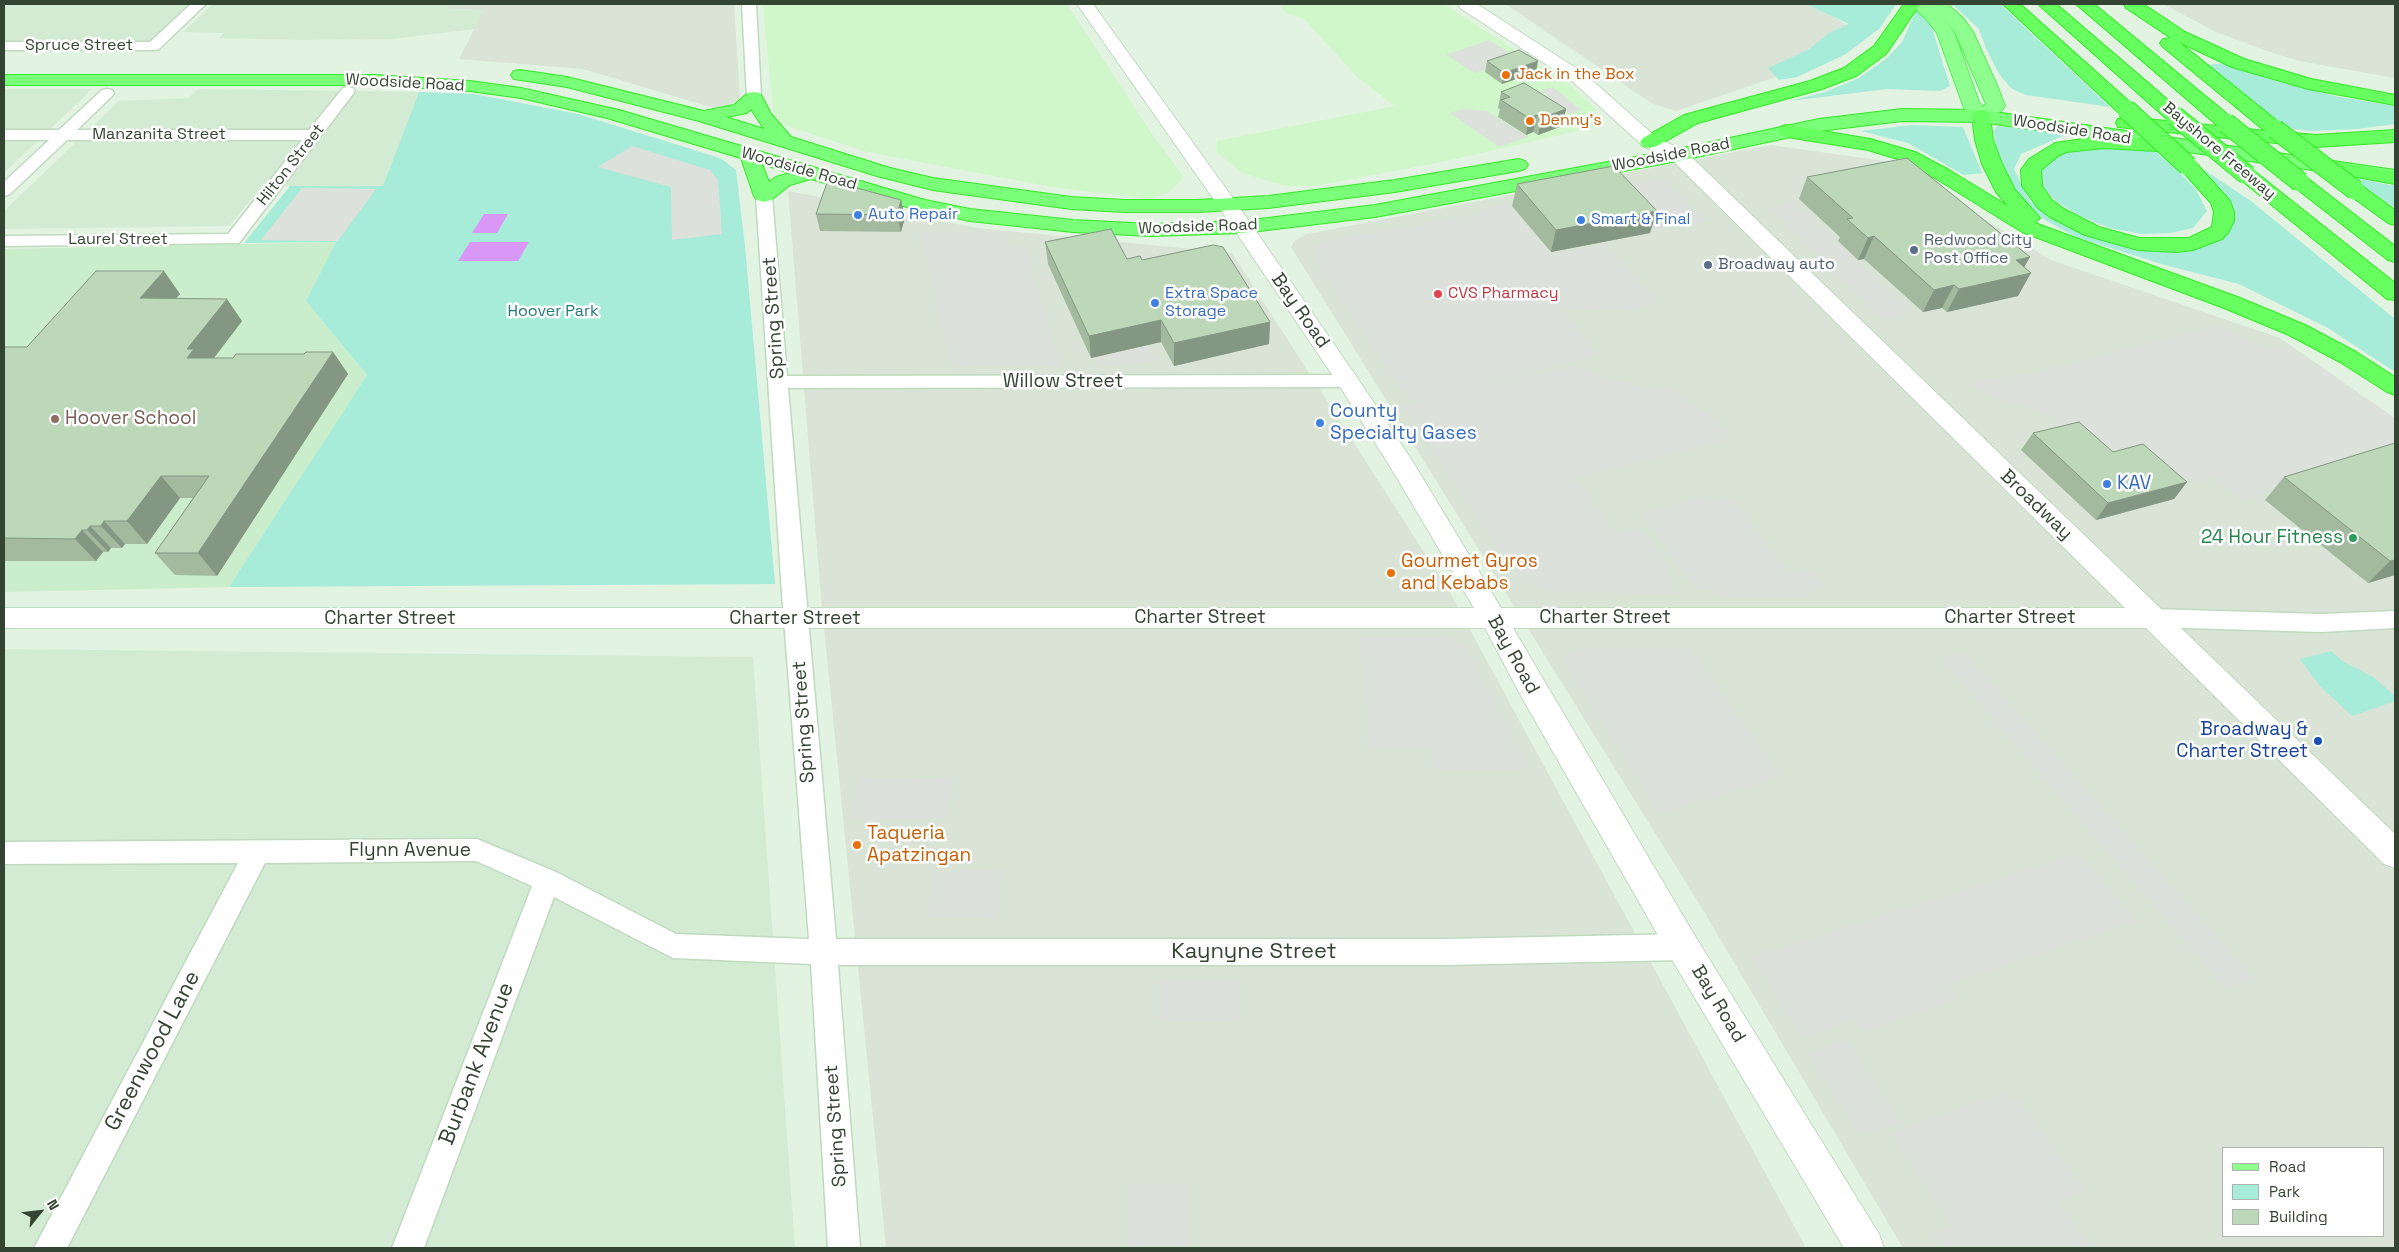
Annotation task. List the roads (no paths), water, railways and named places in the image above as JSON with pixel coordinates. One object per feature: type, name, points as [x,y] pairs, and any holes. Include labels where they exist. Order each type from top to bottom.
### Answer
[{"type":"highway","points":[[2011,4],[2125,116],[2188,166],[2220,201],[2224,212],[2224,221],[2221,229],[2215,235],[2185,245],[2138,244],[2092,231],[2056,213],[2045,204],[2032,186],[2031,170],[2036,163],[2051,152],[2062,147],[2104,142],[2174,146]]},
{"type":"highway","name":"Bayshore Freeway","points":[[2046,4],[2175,116],[2395,294]]},
{"type":"highway","name":"Bayshore Freeway","points":[[2084,4],[2226,123],[2395,256]]},
{"type":"highway","points":[[2122,4],[2275,129],[2395,219]]},
{"type":"highway","points":[[2132,4],[2178,36],[2238,63],[2308,84],[2395,100]]},
{"type":"highway","points":[[1663,138],[1691,119],[1816,85],[1850,72],[1880,50],[1912,7]]},
{"type":"highway","name":"Woodside Road","points":[[4,66],[424,66],[471,69]]},
{"type":"highway","name":"Woodside Road","points":[[499,72],[567,82],[706,116],[884,172],[933,184],[1071,203],[1125,206],[1228,205],[1334,195],[1535,162]]},
{"type":"highway","name":"Woodside Road","points":[[4,80],[375,80],[470,86],[521,93],[576,104],[921,205],[970,215],[1073,226],[1142,229],[1243,227],[1375,211],[1663,138],[1787,131],[1853,120],[1982,109],[2174,146],[2395,177]]},
{"type":"highway","points":[[706,116],[740,109],[754,97],[763,116],[785,142]]},
{"type":"highway","name":"Woodside Road","points":[[1626,146],[1775,117],[1840,108],[1913,102],[1982,109],[2125,116],[2395,159]]},
{"type":"highway","points":[[1982,109],[1987,152],[2006,192],[2029,218],[2071,244]]},
{"type":"highway","points":[[2125,116],[2316,141],[2395,136]]},
{"type":"highway","points":[[1787,131],[1870,145],[1908,156],[1942,174],[2029,228],[2232,303],[2297,330],[2348,357],[2395,387]]},
{"type":"highway","points":[[749,154],[764,196],[782,180],[809,173]]},
{"type":"main road","points":[[1937,4],[1957,22],[1964,32],[1982,109]]},
{"type":"main road","points":[[1912,7],[1931,14],[1945,32],[1982,109]]},
{"type":"street","name":"Spruce Street","points":[[4,46],[154,46],[199,4]]},
{"type":"street","points":[[748,4],[754,97]]},
{"type":"street","name":"Bay Road","points":[[1085,4],[1228,205],[1348,381],[1440,527],[1531,688],[1683,947],[1864,1248]]},
{"type":"street","name":"Broadway","points":[[1466,4],[1579,78],[1663,138],[2395,854]]},
{"type":"street","points":[[1487,4],[1576,58],[1612,84]]},
{"type":"street","name":"Hilton Street","points":[[233,239],[348,91]]},
{"type":"street","points":[[4,190],[107,93]]},
{"type":"street","name":"Manzanita Street","points":[[4,135],[314,135]]},
{"type":"street","name":"Spring Street","points":[[764,196],[796,619],[824,952],[844,1248]]},
{"type":"street","name":"Laurel Street","points":[[4,241],[233,239]]},
{"type":"street","name":"Willow Street","points":[[779,382],[1348,381]]},
{"type":"street","name":"Charter Street","points":[[4,618],[2152,618],[2320,623],[2395,620]]},
{"type":"street","name":"Flynn Avenue","points":[[4,853],[257,853],[477,850],[547,880],[673,946],[824,952]]},
{"type":"street","name":"Greenwood Lane","points":[[50,1248],[257,853]]},
{"type":"street","name":"Burbank Avenue","points":[[408,1248],[547,880]]},
{"type":"street","name":"Kaynyne Street","points":[[824,952],[1434,952],[1683,947]]},
{"type":"place","name":"Jack in the Box","points":[[1506,75]]},
{"type":"place","name":"Denny's","points":[[1530,121]]},
{"type":"place","name":"Auto Repair","points":[[858,215]]},
{"type":"place","name":"Smart & Final","points":[[1581,220]]},
{"type":"place","name":"Redwood City Post Office","points":[[1914,250]]},
{"type":"place","name":"Broadway auto","points":[[1708,265]]},
{"type":"place","name":"CVS Pharmacy","points":[[1438,294]]},
{"type":"place","name":"Extra Space Storage","points":[[1155,303]]},
{"type":"place","name":"Hoover School","points":[[55,419]]},
{"type":"place","name":"County Specialty Gases","points":[[1320,423]]},
{"type":"place","name":"KAV","points":[[2107,484]]},
{"type":"place","name":"24 Hour Fitness","points":[[2353,538]]},
{"type":"place","name":"Gourmet Gyros and Kebabs","points":[[1391,573]]},
{"type":"place","name":"Broadway & Charter Street","points":[[2318,741]]},
{"type":"place","name":"Taqueria Apatzingan","points":[[857,845]]},
{"type":"park label","name":"Hoover Park","points":[[553,312]]}]
